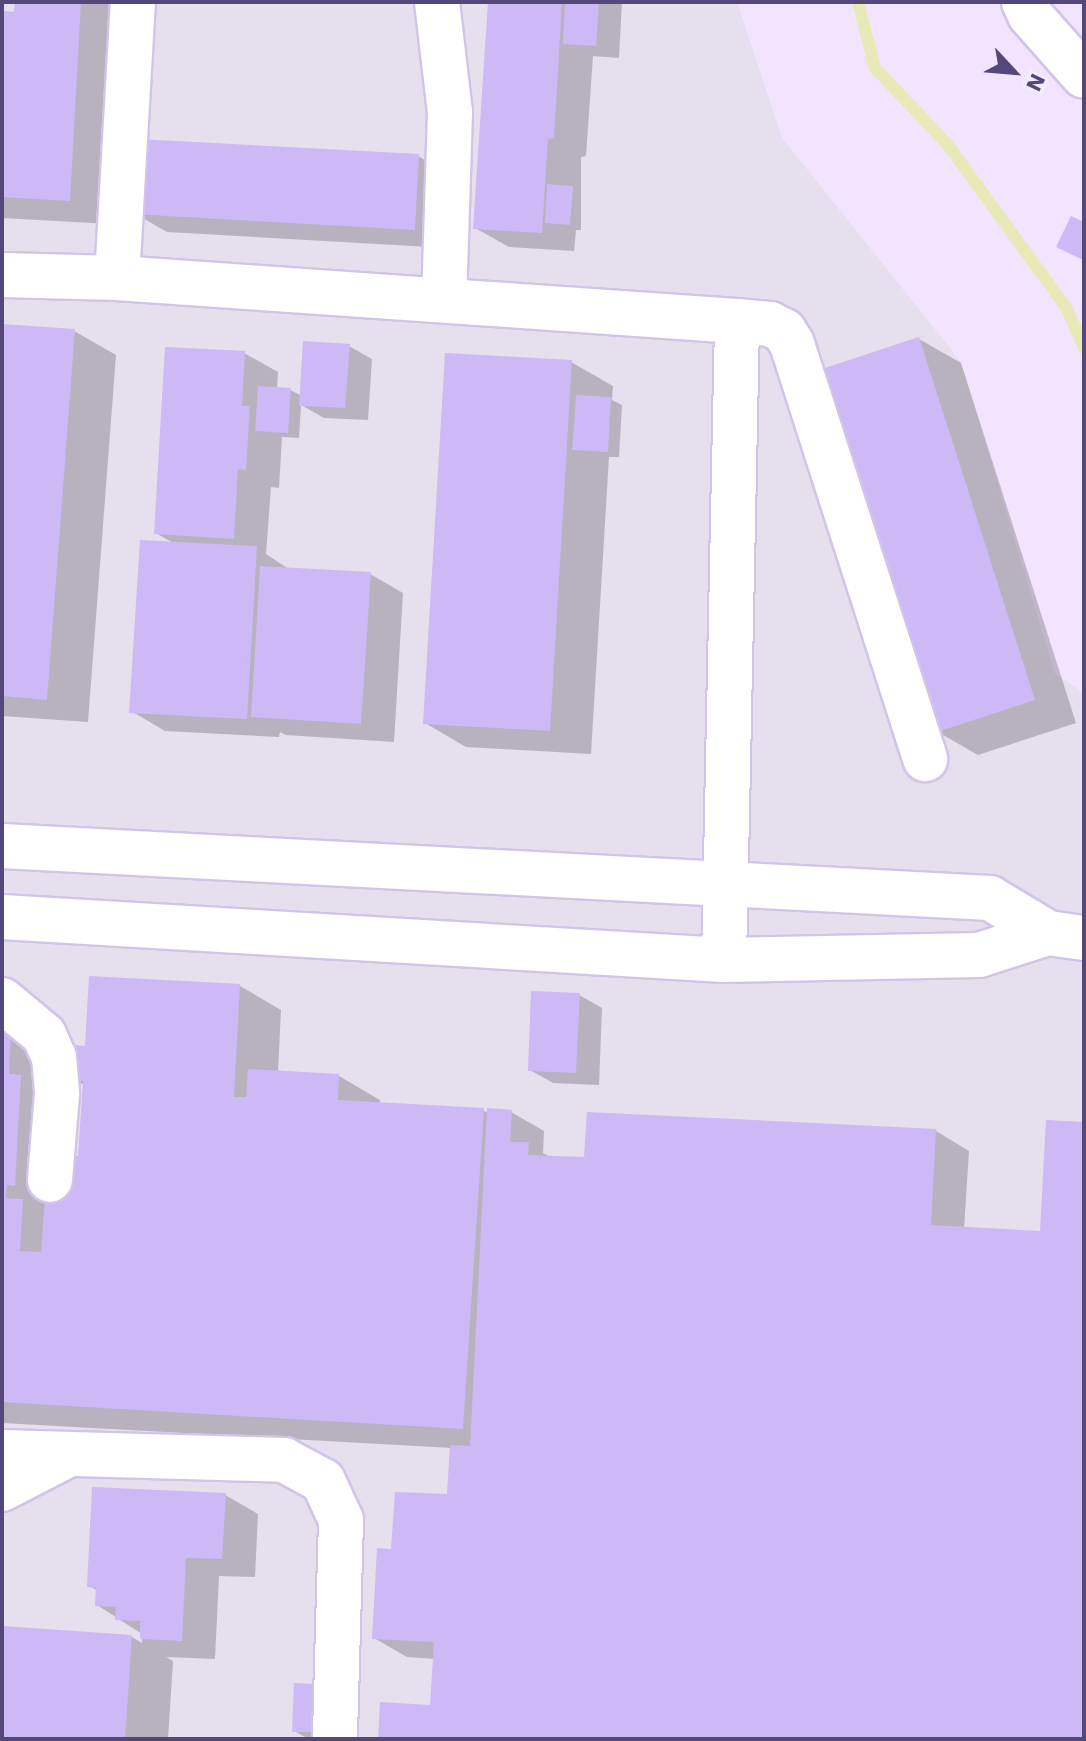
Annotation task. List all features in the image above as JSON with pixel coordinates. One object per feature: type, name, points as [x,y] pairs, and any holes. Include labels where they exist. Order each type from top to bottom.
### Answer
[{"type":"street","points":[[117,278],[133,2]]},
{"type":"street","points":[[437,2],[450,112],[444,300]]},
{"type":"street","points":[[1024,2],[1030,15],[1084,76]]},
{"type":"street","points":[[2,275],[117,278],[444,300],[770,324],[784,331],[792,344],[925,759]]},
{"type":"street","points":[[724,960],[737,321]]},
{"type":"street","points":[[2,846],[990,898],[1066,935]]},
{"type":"street","points":[[2,917],[724,960],[979,955],[1066,935]]},
{"type":"street","points":[[2,1000],[44,1035],[54,1057],[57,1094],[50,1180]]},
{"type":"street","points":[[2,1452],[284,1460],[323,1481],[341,1520],[335,1739]]},
{"type":"street","points":[[2,1489],[70,1454]]},
{"type":"shaded area","points":[[2,2],[737,2],[782,138],[961,362],[1055,674],[1084,693],[1084,1739],[2,1739]]},
{"type":"building","points":[[15,2],[81,2],[70,201],[2,197],[2,25],[3,11],[14,12]]},
{"type":"building","points":[[488,2],[562,2],[554,138],[548,139],[542,233],[473,229]]},
{"type":"building","points":[[565,2],[599,2],[596,46],[563,44]]},
{"type":"building","points":[[137,139],[419,154],[415,230],[132,214]]},
{"type":"building","points":[[547,184],[573,186],[570,225],[545,223]]},
{"type":"building","points":[[1071,216],[1084,222],[1083,260],[1056,247]]},
{"type":"building","points":[[2,324],[75,329],[47,700],[2,696]]},
{"type":"building","points":[[919,337],[1035,700],[934,733],[819,370]]},
{"type":"building","points":[[303,341],[350,344],[345,408],[299,406]]},
{"type":"building","points":[[165,347],[245,351],[242,406],[250,406],[246,470],[238,469],[234,539],[154,534]]},
{"type":"building","points":[[445,353],[572,360],[550,731],[423,724]]},
{"type":"building","points":[[258,386],[291,388],[288,433],[255,431]]},
{"type":"building","points":[[576,395],[611,397],[608,452],[572,450]]},
{"type":"building","points":[[140,540],[257,546],[247,719],[129,713]]},
{"type":"building","points":[[260,566],[371,572],[361,724],[251,717]]},
{"type":"building","points":[[89,976],[240,984],[234,1097],[246,1097],[248,1069],[339,1074],[338,1100],[484,1108],[463,1429],[2,1402],[2,1032],[11,1032],[9,1074],[21,1075],[15,1186],[7,1185],[6,1198],[23,1199],[20,1251],[41,1252],[46,1184],[59,1155],[78,1156],[83,1081],[73,1081],[74,1045],[85,1046]]},
{"type":"building","points":[[531,991],[580,993],[576,1073],[528,1071]]},
{"type":"building","points":[[487,1108],[512,1110],[510,1142],[529,1142],[528,1155],[584,1157],[587,1112],[936,1129],[931,1225],[1040,1231],[1046,1120],[1084,1122],[1084,1739],[378,1739],[380,1702],[430,1705],[434,1642],[372,1639],[377,1548],[391,1549],[395,1492],[447,1494],[450,1445],[470,1446]]},
{"type":"building","points":[[92,1487],[226,1493],[222,1559],[186,1558],[182,1641],[140,1639],[140,1621],[115,1620],[116,1607],[95,1606],[96,1588],[87,1587]]},
{"type":"building","points":[[2,1626],[132,1635],[125,1739],[2,1739]]},
{"type":"building","points":[[294,1683],[314,1684],[312,1732],[292,1732]]},
{"type":"waterway","points":[[858,2],[875,68],[948,145],[1067,309],[1084,348]]}]
